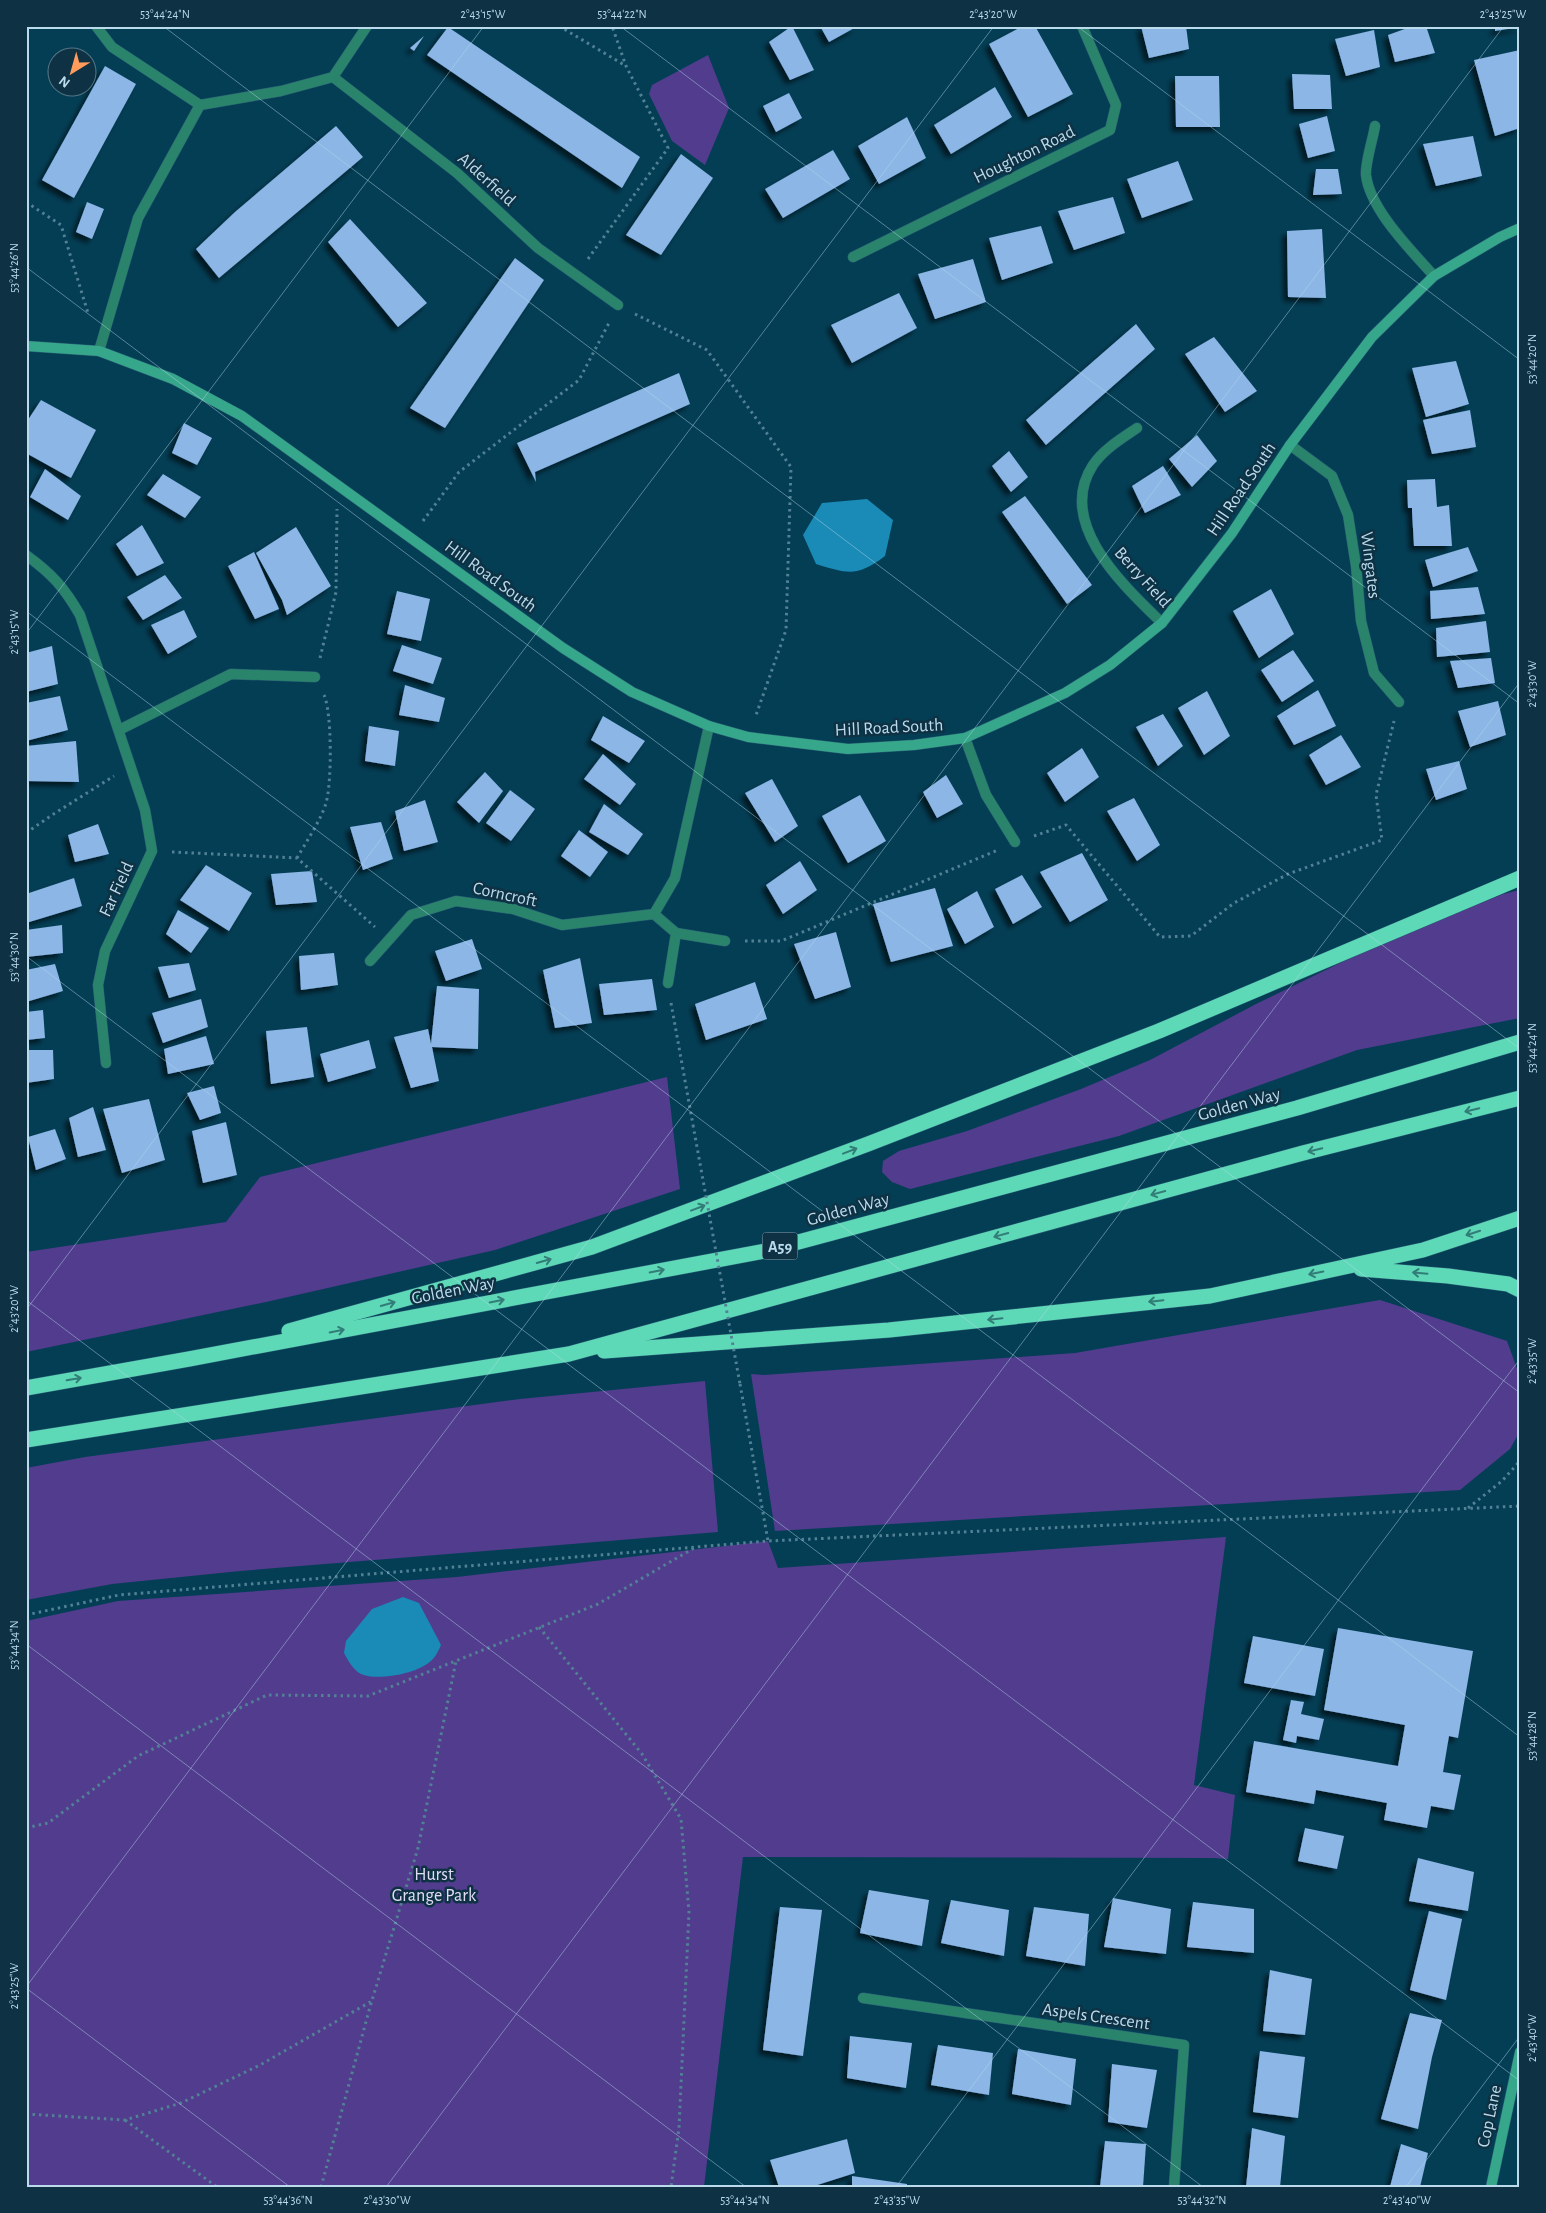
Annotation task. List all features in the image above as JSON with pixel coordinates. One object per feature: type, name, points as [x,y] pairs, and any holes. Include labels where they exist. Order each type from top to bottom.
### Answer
[{"type":"highway","points":[[189,1359],[592,1247],[868,1144],[1159,1031],[1520,878]]},
{"type":"highway","name":"Golden Way","points":[[26,1388],[765,1251],[1297,1108],[1520,1042]]},
{"type":"highway","points":[[569,1354],[1284,1158],[1520,1098]]},
{"type":"highway","points":[[26,1440],[569,1354],[888,1330],[1210,1296],[1423,1250],[1520,1218]]},
{"type":"highway","points":[[1344,1267],[1448,1276],[1508,1284],[1520,1290]]},
{"type":"street","points":[[96,26],[112,47],[200,105],[281,91],[333,77],[367,26]]},
{"type":"street","name":"Houghton Road","points":[[853,258],[1110,130],[1116,105],[1082,26]]},
{"type":"street","name":"Alderfield","points":[[333,77],[457,173],[538,248],[618,305]]},
{"type":"street","points":[[99,351],[138,218],[200,105]]},
{"type":"street","points":[[1375,126],[1366,175],[1375,202],[1391,227],[1434,276]]},
{"type":"street","name":"Hill Road South","points":[[26,346],[99,351],[173,379],[242,416],[563,648],[632,692],[709,726],[748,737],[848,749],[914,745],[965,738],[1065,693],[1110,665],[1162,623],[1196,582],[1232,533],[1290,445],[1372,337],[1434,276],[1500,237],[1520,228]]},
{"type":"street","name":"Berry Field","points":[[1137,428],[1111,446],[1094,464],[1085,480],[1083,510],[1088,533],[1107,566],[1128,590],[1162,623]]},
{"type":"street","name":"Wingates","points":[[1290,445],[1332,476],[1348,515],[1356,566],[1361,622],[1374,673],[1398,702]]},
{"type":"street","name":"Far Field","points":[[26,555],[49,572],[66,591],[80,615],[145,810],[152,851],[105,951],[98,984],[106,1063]]},
{"type":"street","points":[[119,730],[231,674],[315,677]]},
{"type":"street","points":[[709,726],[674,878],[654,914],[676,932],[725,941]]},
{"type":"street","name":"Hill Road South","points":[[965,738],[986,795],[1015,842]]},
{"type":"street","name":"Corncroft","points":[[370,961],[388,938],[411,915],[456,901],[513,909],[562,925],[654,914]]},
{"type":"street","points":[[668,983],[676,932]]},
{"type":"street","name":"Aspels Crescent","points":[[863,1998],[1184,2045],[1174,2187]]},
{"type":"street","name":"Cop Lane","points":[[1491,2187],[1520,2052]]},
{"type":"path","points":[[559,26],[626,66]]},
{"type":"path","points":[[576,276],[668,148],[626,66],[612,26]]},
{"type":"path","points":[[26,202],[61,225],[88,315]]},
{"type":"path","points":[[410,537],[459,472],[579,380],[618,305],[706,350],[792,467],[786,630],[748,737]]},
{"type":"path","points":[[297,858],[326,802],[330,750],[328,703],[315,677],[336,592],[338,484]]},
{"type":"path","points":[[725,941],[782,941],[1015,842],[1066,825],[1160,937],[1191,936],[1234,903],[1288,874],[1382,840],[1376,795],[1398,702]]},
{"type":"path","points":[[26,833],[130,766]]},
{"type":"path","points":[[152,851],[297,858],[388,938]]},
{"type":"path","points":[[668,983],[768,1541]]},
{"type":"path","points":[[1468,1509],[1502,1482],[1520,1461]]},
{"type":"path","points":[[26,1615],[119,1595],[768,1541],[1358,1512],[1520,1506]]},
{"type":"path","points":[[26,1828],[48,1823],[138,1756],[267,1695],[368,1696],[598,1604],[696,1547]]},
{"type":"path","points":[[539,1627],[642,1754],[681,1819],[689,1912],[678,2128],[671,2187]]},
{"type":"path","points":[[321,2187],[372,2001],[418,1848],[456,1660]]},
{"type":"path","points":[[26,2114],[124,2120],[181,2103],[260,2065],[372,2001]]},
{"type":"path","points":[[124,2120],[217,2187]]},
{"type":"green space","points":[[708,55],[729,108],[705,165],[672,141],[649,94],[652,85]]},
{"type":"green space","points":[[1520,890],[1520,1018],[1357,1050],[1119,1136],[910,1189],[892,1182],[882,1172],[883,1161],[899,1151],[967,1131],[1081,1089],[1150,1060],[1256,1004],[1381,943],[1503,894]]},
{"type":"green space","points":[[667,1077],[680,1189],[495,1250],[266,1302],[26,1352],[26,1252],[226,1222],[260,1177]]},
{"type":"green space","points":[[1380,1300],[1507,1341],[1520,1377],[1520,1431],[1510,1449],[1460,1490],[775,1531],[751,1374],[764,1375],[1075,1353]]},
{"type":"green space","points":[[705,1381],[718,1532],[240,1571],[112,1584],[26,1600],[26,1468],[85,1457],[520,1399]]},
{"type":"green space","name":"Hurst Grange Park","points":[[1226,1537],[1194,1785],[1235,1795],[1228,1859],[743,1857],[704,2187],[26,2187],[26,1621],[118,1601],[457,1577],[768,1541],[778,1568]]},
{"type":"water","points":[[867,499],[893,520],[885,556],[867,568],[852,572],[816,564],[803,535],[822,503]]},
{"type":"water","points":[[403,1597],[419,1603],[441,1645],[437,1653],[427,1664],[413,1671],[385,1677],[361,1674],[353,1667],[344,1653],[346,1641],[372,1609]]},
{"type":"building","points":[[792,26],[814,70],[790,80],[769,42]]},
{"type":"building","points":[[820,26],[858,26],[829,42]]},
{"type":"building","points":[[1023,26],[1035,26],[1073,94],[1028,117],[989,44]]},
{"type":"building","points":[[1141,26],[1186,26],[1189,49],[1149,58]]},
{"type":"building","points":[[1413,26],[1426,26],[1435,53],[1395,62],[1388,35]]},
{"type":"building","points":[[1495,26],[1519,26],[1520,27],[1495,31]]},
{"type":"building","points":[[448,27],[640,157],[622,188],[427,55]]},
{"type":"building","points":[[1374,30],[1380,67],[1346,76],[1335,39]]},
{"type":"building","points":[[424,36],[414,51],[410,48]]},
{"type":"building","points":[[1520,50],[1520,128],[1495,136],[1474,60]]},
{"type":"building","points":[[105,66],[136,84],[74,198],[42,180],[87,98],[98,98],[98,79]]},
{"type":"building","points":[[1292,74],[1330,75],[1332,109],[1294,109]]},
{"type":"building","points":[[1175,76],[1219,76],[1220,127],[1176,127]]},
{"type":"building","points":[[995,87],[1012,117],[951,154],[934,125]]},
{"type":"building","points":[[789,93],[802,118],[776,132],[763,106]]},
{"type":"building","points":[[1327,116],[1335,151],[1308,158],[1299,124]]},
{"type":"building","points":[[907,117],[926,158],[879,184],[858,146]]},
{"type":"building","points":[[336,126],[363,157],[219,278],[196,249],[235,212]]},
{"type":"building","points":[[1473,136],[1482,176],[1436,186],[1423,144]]},
{"type":"building","points":[[833,150],[850,179],[783,218],[765,189]]},
{"type":"building","points":[[681,154],[713,178],[661,255],[626,235]]},
{"type":"building","points":[[1178,161],[1193,200],[1142,218],[1127,179]]},
{"type":"building","points":[[1316,169],[1338,169],[1342,194],[1313,195]]},
{"type":"building","points":[[1113,197],[1125,233],[1074,250],[1058,211]]},
{"type":"building","points":[[87,202],[104,209],[92,239],[76,232]]},
{"type":"building","points":[[350,219],[427,303],[398,327],[328,242]]},
{"type":"building","points":[[1041,226],[1053,263],[1002,280],[989,238]]},
{"type":"building","points":[[1322,229],[1326,298],[1288,297],[1287,231]]},
{"type":"building","points":[[515,258],[544,280],[445,428],[410,408]]},
{"type":"building","points":[[973,259],[986,302],[935,319],[918,274]]},
{"type":"building","points":[[899,293],[917,328],[852,363],[831,325]]},
{"type":"building","points":[[1136,324],[1155,349],[1046,445],[1026,420]]},
{"type":"building","points":[[1214,337],[1257,391],[1225,412],[1185,354]]},
{"type":"building","points":[[1456,361],[1469,404],[1426,417],[1412,368]]},
{"type":"building","points":[[679,373],[690,404],[535,472],[536,482],[517,443]]},
{"type":"building","points":[[41,400],[96,430],[71,478],[26,453],[26,423]]},
{"type":"building","points":[[1470,410],[1476,447],[1432,454],[1423,420]]},
{"type":"building","points":[[184,423],[212,438],[197,465],[172,453]]},
{"type":"building","points":[[1197,435],[1217,461],[1192,487],[1169,459]]},
{"type":"building","points":[[1009,451],[1028,477],[1011,492],[992,466]]},
{"type":"building","points":[[1163,466],[1181,495],[1145,513],[1132,486]]},
{"type":"building","points":[[45,469],[81,496],[68,520],[30,497]]},
{"type":"building","points":[[163,474],[201,497],[185,518],[147,495]]},
{"type":"building","points":[[1435,479],[1437,507],[1449,505],[1452,546],[1414,546],[1412,508],[1408,508],[1407,480]]},
{"type":"building","points":[[1025,496],[1092,585],[1067,604],[1002,512]]},
{"type":"building","points":[[142,525],[164,563],[137,576],[116,544]]},
{"type":"building","points":[[296,527],[331,586],[287,615],[282,600],[256,553]]},
{"type":"building","points":[[1468,547],[1478,571],[1433,587],[1425,560]]},
{"type":"building","points":[[254,552],[279,609],[255,619],[228,566]]},
{"type":"building","points":[[165,575],[182,598],[143,620],[127,597]]},
{"type":"building","points":[[1478,587],[1485,614],[1431,619],[1430,591]]},
{"type":"building","points":[[1271,589],[1294,634],[1259,658],[1233,611]]},
{"type":"building","points":[[397,591],[430,599],[421,641],[387,634]]},
{"type":"building","points":[[184,610],[197,637],[168,654],[151,625]]},
{"type":"building","points":[[1486,621],[1490,652],[1437,657],[1436,628]]},
{"type":"building","points":[[402,645],[442,658],[433,684],[393,671]]},
{"type":"building","points":[[52,646],[58,684],[26,692],[26,653]]},
{"type":"building","points":[[1293,650],[1314,681],[1282,702],[1261,670]]},
{"type":"building","points":[[1491,658],[1495,683],[1458,688],[1450,661]]},
{"type":"building","points":[[405,685],[445,698],[439,722],[399,715]]},
{"type":"building","points":[[1318,690],[1336,726],[1294,745],[1277,716]]},
{"type":"building","points":[[1207,691],[1230,736],[1204,755],[1178,708]]},
{"type":"building","points":[[60,696],[68,730],[26,741],[26,703]]},
{"type":"building","points":[[1498,701],[1506,735],[1470,747],[1458,711]]},
{"type":"building","points":[[1163,714],[1183,746],[1158,766],[1136,727]]},
{"type":"building","points":[[603,716],[645,741],[629,763],[591,740]]},
{"type":"building","points":[[369,726],[399,731],[395,766],[365,761]]},
{"type":"building","points":[[1341,735],[1361,767],[1326,785],[1309,755]]},
{"type":"building","points":[[76,741],[79,782],[26,781],[26,746]]},
{"type":"building","points":[[1082,748],[1099,777],[1065,802],[1047,773]]},
{"type":"building","points":[[603,754],[636,784],[620,805],[584,779]]},
{"type":"building","points":[[1459,761],[1467,789],[1436,800],[1426,769]]},
{"type":"building","points":[[485,772],[503,791],[479,823],[457,802]]},
{"type":"building","points":[[946,775],[963,804],[937,818],[923,792]]},
{"type":"building","points":[[772,779],[798,826],[775,842],[745,793]]},
{"type":"building","points":[[510,790],[535,809],[511,841],[486,823]]},
{"type":"building","points":[[860,795],[886,841],[848,863],[822,816]]},
{"type":"building","points":[[1134,798],[1160,845],[1137,861],[1107,811]]},
{"type":"building","points":[[425,800],[438,842],[404,851],[395,811]]},
{"type":"building","points":[[604,804],[643,834],[628,855],[589,832]]},
{"type":"building","points":[[381,822],[393,859],[363,870],[350,827]]},
{"type":"building","points":[[98,824],[109,854],[75,862],[68,835]]},
{"type":"building","points":[[579,830],[608,852],[590,877],[561,856]]},
{"type":"building","points":[[1082,853],[1108,900],[1070,922],[1040,872]]},
{"type":"building","points":[[800,861],[817,890],[783,914],[766,885]]},
{"type":"building","points":[[206,865],[252,893],[229,931],[180,900]]},
{"type":"building","points":[[312,871],[317,902],[276,905],[271,874]]},
{"type":"building","points":[[1022,875],[1042,907],[1013,924],[995,889]]},
{"type":"building","points":[[74,878],[82,906],[26,923],[26,894]]},
{"type":"building","points":[[935,888],[953,946],[891,962],[873,904]]},
{"type":"building","points":[[977,891],[994,927],[965,944],[947,909]]},
{"type":"building","points":[[178,910],[209,928],[191,953],[166,934]]},
{"type":"building","points":[[62,925],[63,953],[26,957],[26,930]]},
{"type":"building","points":[[836,932],[851,987],[815,999],[794,944]]},
{"type":"building","points":[[472,939],[482,969],[446,981],[435,951]]},
{"type":"building","points":[[334,953],[338,985],[301,990],[299,956]]},
{"type":"building","points":[[580,958],[592,1023],[555,1028],[543,970]]},
{"type":"building","points":[[189,963],[196,990],[169,998],[158,967]]},
{"type":"building","points":[[55,964],[63,991],[26,1002],[26,970]]},
{"type":"building","points":[[652,979],[657,1010],[604,1015],[599,984]]},
{"type":"building","points":[[755,982],[767,1019],[706,1040],[695,1004]]},
{"type":"building","points":[[437,986],[479,989],[478,1049],[432,1047],[439,1081],[411,1088],[394,1037],[428,1029],[431,1044]]},
{"type":"building","points":[[201,999],[208,1027],[163,1043],[152,1013]]},
{"type":"building","points":[[43,1010],[45,1038],[26,1040],[26,1012]]},
{"type":"building","points":[[307,1027],[314,1077],[271,1084],[266,1031]]},
{"type":"building","points":[[206,1036],[214,1064],[168,1074],[164,1049]]},
{"type":"building","points":[[369,1040],[376,1068],[328,1082],[320,1054]]},
{"type":"building","points":[[26,1050],[53,1050],[54,1079],[26,1083]]},
{"type":"building","points":[[214,1086],[221,1113],[200,1120],[187,1093]]},
{"type":"building","points":[[149,1099],[165,1160],[122,1173],[103,1109]]},
{"type":"building","points":[[93,1107],[106,1150],[78,1157],[69,1118]]},
{"type":"building","points":[[226,1122],[237,1175],[203,1183],[192,1131]]},
{"type":"building","points":[[55,1129],[66,1159],[36,1170],[28,1137]]},
{"type":"building","points":[[1338,1628],[1473,1651],[1458,1738],[1449,1736],[1443,1772],[1461,1775],[1454,1810],[1431,1806],[1427,1828],[1384,1820],[1387,1803],[1316,1790],[1314,1804],[1246,1792],[1254,1741],[1398,1766],[1405,1725],[1324,1710]]},
{"type":"building","points":[[1253,1636],[1324,1649],[1315,1696],[1244,1683]]},
{"type":"building","points":[[1291,1700],[1304,1702],[1301,1714],[1324,1719],[1319,1740],[1297,1736],[1296,1743],[1283,1740]]},
{"type":"building","points":[[1305,1828],[1344,1836],[1337,1869],[1298,1861]]},
{"type":"building","points":[[1418,1858],[1474,1872],[1468,1911],[1409,1901]]},
{"type":"building","points":[[869,1890],[929,1900],[922,1946],[860,1933]]},
{"type":"building","points":[[1113,1898],[1171,1909],[1166,1954],[1104,1947]]},
{"type":"building","points":[[951,1900],[1009,1910],[1004,1956],[941,1943]]},
{"type":"building","points":[[1193,1902],[1254,1909],[1254,1953],[1187,1947]]},
{"type":"building","points":[[780,1907],[822,1910],[803,2056],[763,2050]]},
{"type":"building","points":[[1034,1907],[1089,1914],[1085,1966],[1026,1956]]},
{"type":"building","points":[[1429,1911],[1462,1919],[1446,2000],[1410,1990]]},
{"type":"building","points":[[1270,1970],[1312,1979],[1305,2035],[1263,2031]]},
{"type":"building","points":[[1410,2013],[1442,2020],[1432,2057],[1418,2129],[1381,2119]]},
{"type":"building","points":[[850,2036],[912,2043],[906,2088],[847,2078]]},
{"type":"building","points":[[938,2045],[993,2053],[989,2095],[931,2085]]},
{"type":"building","points":[[1018,2049],[1076,2059],[1071,2105],[1012,2094]]},
{"type":"building","points":[[1260,2051],[1305,2057],[1298,2118],[1253,2112]]},
{"type":"building","points":[[1112,2064],[1157,2070],[1147,2128],[1108,2122]]},
{"type":"building","points":[[1252,2128],[1285,2136],[1280,2187],[1246,2187]]},
{"type":"building","points":[[847,2139],[855,2173],[811,2187],[779,2187],[770,2160]]},
{"type":"building","points":[[1105,2141],[1146,2144],[1143,2187],[1100,2187]]},
{"type":"building","points":[[1401,2144],[1428,2153],[1420,2187],[1390,2187]]},
{"type":"building","points":[[852,2176],[907,2184],[907,2187],[852,2187]]}]
